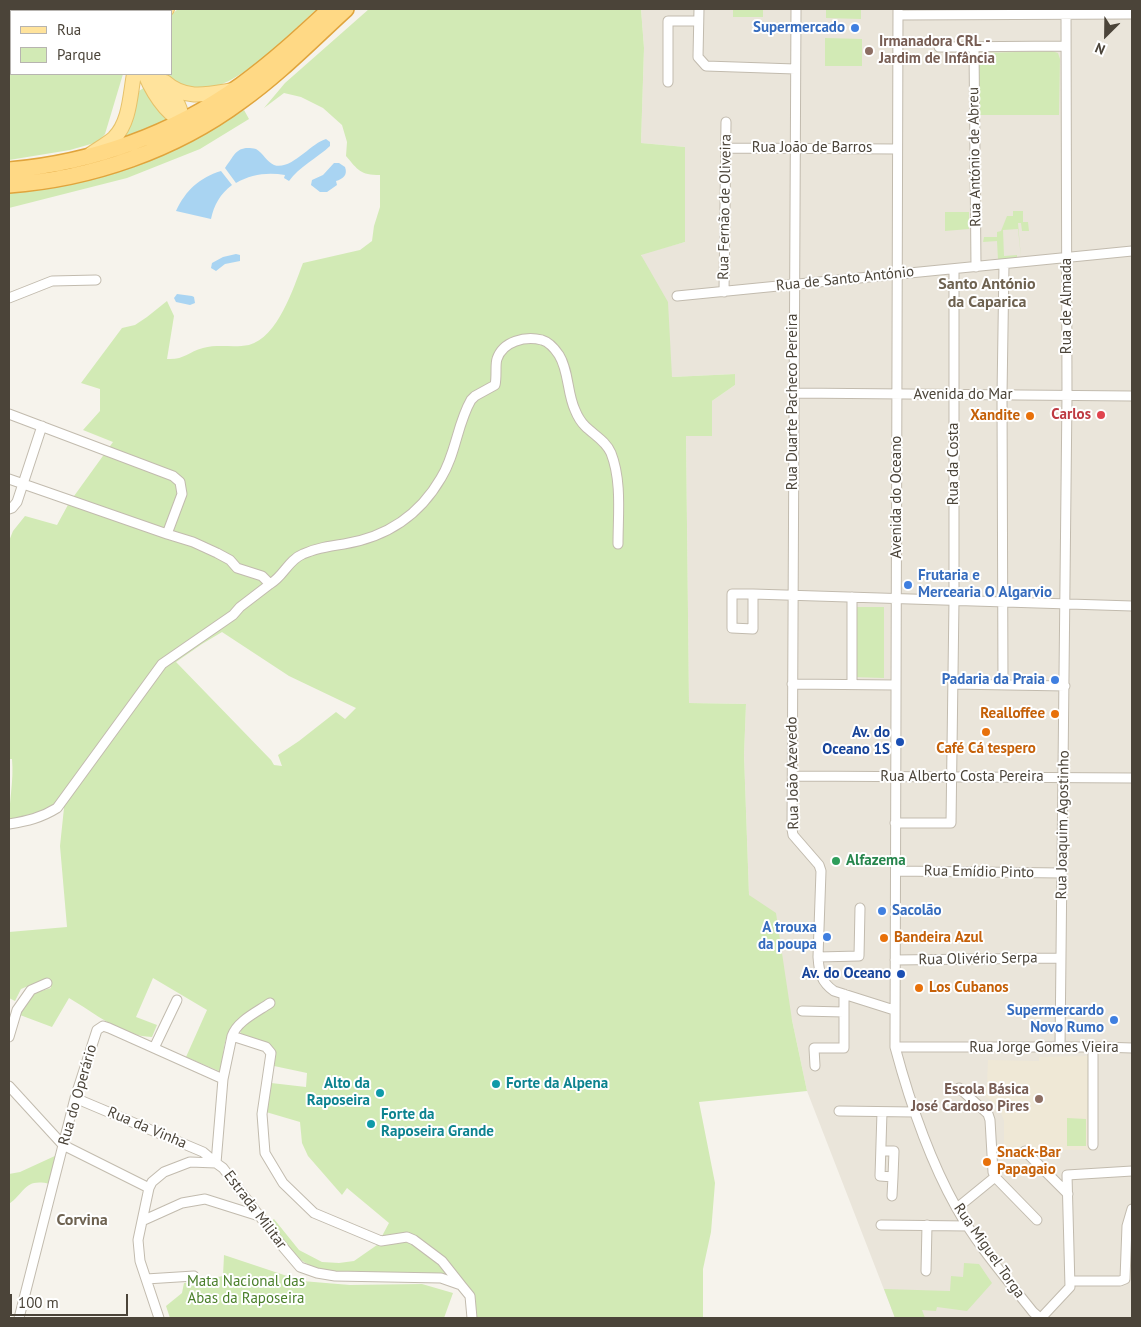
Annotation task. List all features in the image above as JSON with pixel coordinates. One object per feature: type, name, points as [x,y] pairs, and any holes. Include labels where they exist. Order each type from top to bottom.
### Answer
[{"type":"highway","points":[[9,170],[43,166],[88,156],[135,142],[181,115],[235,89],[268,65],[330,9]]},
{"type":"highway","points":[[9,185],[87,172],[161,147],[218,117],[256,90],[346,9]]},
{"type":"main road","points":[[88,156],[119,132],[125,120],[134,75]]},
{"type":"main road","points":[[152,76],[188,94],[206,95],[235,89]]},
{"type":"main road","points":[[130,99],[137,87],[152,76]]},
{"type":"main road","points":[[152,76],[170,114],[181,115],[189,125],[199,125],[218,117]]},
{"type":"main road","points":[[161,147],[177,130],[181,115]]},
{"type":"street","points":[[699,9],[698,57],[706,66],[796,69]]},
{"type":"street","name":"Rua Duarte Pacheco Pereira","points":[[792,596],[796,9]]},
{"type":"street","points":[[898,12],[1066,11],[1132,14]]},
{"type":"street","name":"Rua de Almada","points":[[1065,603],[1067,396],[1066,11]]},
{"type":"street","name":"Avenida do Oceano","points":[[894,1010],[898,12]]},
{"type":"street","points":[[668,82],[668,21],[698,22]]},
{"type":"street","points":[[939,48],[1066,46]]},
{"type":"street","name":"Rua António de Abreu","points":[[974,47],[976,267]]},
{"type":"street","name":"Rua Fernão de Oliveira","points":[[724,292],[726,122]]},
{"type":"street","name":"Rua João de Barros","points":[[726,148],[898,149]]},
{"type":"street","name":"Rua de Santo António","points":[[677,296],[1132,252]]},
{"type":"street","points":[[1003,685],[1002,395],[1004,264]]},
{"type":"street","name":"Rua da Costa","points":[[896,823],[951,823],[954,600],[954,269]]},
{"type":"street","points":[[9,298],[52,281],[96,280]]},
{"type":"street","points":[[9,824],[32,820],[46,815],[57,808],[162,664],[233,615],[284,571],[292,560],[302,554],[326,546],[343,544],[381,534],[400,524],[415,510],[431,493],[442,477],[471,400],[495,385],[497,375],[496,360],[501,351],[510,342],[527,339],[542,340],[551,345],[560,356],[574,409],[584,425],[600,438],[610,453],[616,474],[618,544]]},
{"type":"street","name":"Avenida do Mar","points":[[793,393],[1132,396]]},
{"type":"street","points":[[9,414],[173,476],[180,482],[182,494],[167,534]]},
{"type":"street","points":[[9,509],[17,502],[42,426]]},
{"type":"street","points":[[9,479],[193,542],[230,560],[237,568],[262,576],[270,584]]},
{"type":"street","points":[[753,594],[753,628],[732,628],[732,594],[753,594],[792,596],[896,598],[1004,602],[1065,603],[1132,606]]},
{"type":"street","name":"Rua João Azevedo","points":[[792,596],[792,835],[819,864],[818,969],[822,980],[827,986],[844,994],[894,1010]]},
{"type":"street","points":[[852,597],[852,684]]},
{"type":"street","name":"Rua Joaquim Agostinho","points":[[1060,1047],[1065,603]]},
{"type":"street","points":[[792,684],[895,685]]},
{"type":"street","points":[[952,684],[1065,686]]},
{"type":"street","name":"Rua Alberto Costa Pereira","points":[[793,776],[1132,778]]},
{"type":"street","name":"Rua Emídio Pinto","points":[[896,871],[1061,873]]},
{"type":"street","points":[[818,957],[859,956],[860,908]]},
{"type":"street","name":"Rua Olivério Serpa","points":[[895,960],[1061,958]]},
{"type":"street","points":[[9,1037],[17,1010],[31,990],[47,983]]},
{"type":"street","points":[[814,1066],[814,1048],[844,1048],[844,994]]},
{"type":"street","points":[[154,1048],[177,1000]]},
{"type":"street","points":[[216,1163],[223,1079],[232,1036],[239,1025],[270,1004]]},
{"type":"street","name":"Rua Miguel Torga","points":[[894,1010],[895,1047],[914,1112],[932,1161],[968,1226],[1035,1317]]},
{"type":"street","points":[[802,1011],[844,1012]]},
{"type":"street","name":"Rua do Operário","points":[[19,1318],[75,1098],[97,1030],[103,1026],[109,1028],[223,1079]]},
{"type":"street","points":[[232,1036],[266,1047],[271,1053],[262,1114],[265,1153],[283,1183],[314,1213],[381,1241],[407,1237],[414,1240],[442,1261],[470,1296],[472,1318]]},
{"type":"street","name":"Rua Jorge Gomes Vieira","points":[[895,1047],[1132,1048]]},
{"type":"street","points":[[1093,1047],[1093,1145]]},
{"type":"street","points":[[9,1086],[63,1145],[149,1188],[138,1240],[140,1261],[159,1318]]},
{"type":"street","points":[[959,1088],[988,1114],[995,1177],[1037,1220]]},
{"type":"street","name":"Rua da Vinha","points":[[75,1098],[203,1152],[216,1163]]},
{"type":"street","points":[[839,1111],[914,1112]]},
{"type":"street","points":[[882,1112],[880,1176],[893,1177]]},
{"type":"street","points":[[881,1151],[894,1151],[892,1196]]},
{"type":"street","points":[[1025,1151],[1068,1194]]},
{"type":"street","name":"Estrada Militar","points":[[149,1188],[157,1176],[172,1168],[190,1162],[216,1163],[230,1175],[282,1247],[300,1267],[334,1276],[440,1278],[461,1285]]},
{"type":"street","points":[[1035,1317],[1070,1287],[1067,1175],[1132,1171]]},
{"type":"street","points":[[957,1208],[995,1177]]},
{"type":"street","points":[[142,1221],[182,1203],[205,1199],[259,1216]]},
{"type":"street","points":[[1070,1281],[1122,1281],[1125,1279],[1127,1226],[1132,1209]]},
{"type":"street","points":[[881,1225],[968,1226]]},
{"type":"street","points":[[926,1271],[927,1225]]},
{"type":"street","points":[[146,1279],[194,1276]]},
{"type":"shaded area","points":[[641,9],[1132,9],[1132,1318],[895,1318],[807,1091],[792,1020],[749,895],[744,755],[746,704],[689,703],[686,436],[712,401],[735,385],[735,374],[672,377],[641,254],[685,242],[685,147],[641,143],[644,48]]},
{"type":"shaded area","name":"Escola Básica José Cardoso Pires","points":[[1090,1056],[1089,1150],[1004,1149],[1004,1121],[999,1107],[980,1092],[987,1084],[988,1060],[1039,1061],[1039,1057]]},
{"type":"green space","points":[[9,9],[160,9],[10,10],[10,75],[123,75],[105,134],[98,142],[70,150],[9,160]]},
{"type":"green space","points":[[178,9],[317,9],[260,61],[243,73],[209,88],[193,90],[180,87],[164,75],[172,75],[172,14]]},
{"type":"green space","points":[[369,9],[641,9],[644,48],[641,143],[685,147],[685,242],[641,255],[668,302],[672,377],[735,374],[735,385],[712,401],[712,436],[686,436],[689,703],[746,704],[744,755],[749,895],[776,913],[792,1020],[807,1091],[699,1102],[715,1183],[711,1232],[703,1269],[703,1318],[476,1318],[475,1297],[454,1271],[414,1235],[401,1233],[381,1238],[389,1223],[347,1188],[342,1195],[308,1156],[302,1143],[300,1122],[266,1112],[271,1083],[306,1087],[307,1073],[274,1066],[273,1051],[270,1046],[260,1040],[240,1034],[242,1027],[274,1006],[268,1000],[242,1017],[230,1029],[225,1044],[221,1072],[186,1057],[207,1010],[153,978],[136,1017],[157,1025],[152,1037],[130,1033],[119,1028],[69,998],[52,1027],[20,1015],[31,994],[51,988],[47,978],[21,989],[15,1001],[9,998],[9,932],[67,927],[60,846],[64,808],[57,802],[41,813],[9,823],[12,759],[9,759],[9,541],[13,531],[25,516],[57,525],[69,503],[113,442],[83,430],[100,411],[100,389],[81,383],[122,328],[135,325],[167,301],[174,316],[167,359],[178,358],[209,347],[249,345],[259,340],[276,322],[289,298],[303,263],[360,250],[372,241],[380,207],[380,175],[364,173],[350,161],[346,156],[347,142],[342,125],[323,108],[301,97],[284,93],[264,108],[285,83]],"holes":[[[222,632],[289,676],[356,708],[345,719],[336,712],[278,755],[282,766],[274,765],[176,662]]]},
{"type":"green space","points":[[733,9],[763,9],[763,17],[733,17]]},
{"type":"green space","points":[[826,9],[861,9],[861,19],[826,18]]},
{"type":"green space","points":[[825,38],[862,39],[862,66],[825,66]]},
{"type":"green space","points":[[1052,51],[1058,53],[1060,59],[1059,115],[978,115],[978,55],[980,53]]},
{"type":"green space","points":[[145,87],[168,120],[117,141],[139,91]]},
{"type":"green space","points":[[244,110],[249,119],[200,149],[127,178],[9,208],[9,191],[48,186],[129,168],[196,139]]},
{"type":"green space","points":[[1013,211],[1023,211],[1023,222],[1028,222],[1029,231],[1022,231],[1021,223],[1018,223],[1021,258],[1018,229],[1003,230],[1004,256],[1017,255],[1017,258],[998,260],[997,241],[983,242],[984,237],[997,237],[997,232],[1001,231],[1007,216],[1013,216]]},
{"type":"green space","points":[[945,212],[969,212],[969,229],[945,231]]},
{"type":"green space","points":[[855,607],[884,607],[884,678],[854,677]]},
{"type":"green space","points":[[1067,1118],[1086,1119],[1086,1146],[1067,1146]]},
{"type":"green space","points":[[57,1155],[50,1184],[35,1183],[30,1185],[9,1204],[9,1174],[20,1172]]},
{"type":"green space","points":[[274,1219],[299,1250],[322,1262],[339,1263],[354,1261],[377,1245],[409,1242],[423,1250],[444,1268],[449,1277],[331,1272],[319,1269],[294,1255],[269,1223]]},
{"type":"green space","name":"Mata Nacional das Abas da Raposeira","points":[[224,1255],[302,1281],[350,1285],[422,1284],[453,1293],[444,1318],[170,1318],[166,1306],[182,1293],[184,1283],[223,1276]]},
{"type":"green space","points":[[964,1263],[979,1264],[992,1283],[967,1311],[937,1307],[936,1311],[922,1310],[925,1318],[895,1318],[884,1289],[950,1291],[951,1276],[963,1277]]},
{"type":"water","points":[[326,139],[330,142],[330,146],[298,171],[289,181],[284,178],[285,175],[266,174],[254,176],[236,183],[225,168],[234,155],[244,148],[256,149],[272,164],[280,166],[294,160]]},
{"type":"water","points":[[334,163],[339,163],[345,167],[345,174],[343,178],[336,181],[337,185],[327,192],[320,192],[311,185],[312,180],[323,175]]},
{"type":"water","points":[[221,171],[232,185],[218,200],[211,219],[176,211],[184,197],[194,186],[206,177]]},
{"type":"water","points":[[240,255],[240,261],[225,264],[216,271],[211,268],[212,263],[223,257]]},
{"type":"water","points":[[177,294],[194,297],[195,303],[190,305],[176,302],[174,298]]},
{"type":"place","name":"Supermercado","points":[[855,28]]},
{"type":"place","name":"Irmanadora CRL - Jardim de Infância","points":[[869,51]]},
{"type":"place","name":"Carlos","points":[[1101,415]]},
{"type":"place","name":"Xandite","points":[[1030,416]]},
{"type":"place","name":"Frutaria e Mercearia O Algarvio","points":[[908,585]]},
{"type":"place","name":"Padaria da Praia","points":[[1055,680]]},
{"type":"place","name":"Realloffee","points":[[1055,714]]},
{"type":"place","name":"Café Cá tespero","points":[[986,732]]},
{"type":"place","name":"Av. do Oceano 1S","points":[[900,742]]},
{"type":"place","name":"Alfazema","points":[[836,861]]},
{"type":"place","name":"Sacolão","points":[[882,911]]},
{"type":"place","name":"A trouxa da poupa","points":[[827,937]]},
{"type":"place","name":"Bandeira Azul","points":[[884,938]]},
{"type":"place","name":"Av. do Oceano","points":[[901,974]]},
{"type":"place","name":"Los Cubanos","points":[[919,988]]},
{"type":"place","name":"Supermercardo Novo Rumo","points":[[1114,1020]]},
{"type":"place","name":"Forte da Alpena","points":[[496,1084]]},
{"type":"place","name":"Alto da Raposeira","points":[[380,1093]]},
{"type":"place","name":"Escola Básica José Cardoso Pires","points":[[1039,1099]]},
{"type":"place","name":"Forte da Raposeira Grande","points":[[371,1124]]},
{"type":"place","name":"Snack-Bar Papagaio","points":[[987,1162]]},
{"type":"district","name":"Santo António da Caparica","points":[[987,293]]},
{"type":"district","name":"Corvina","points":[[82,1220]]}]
